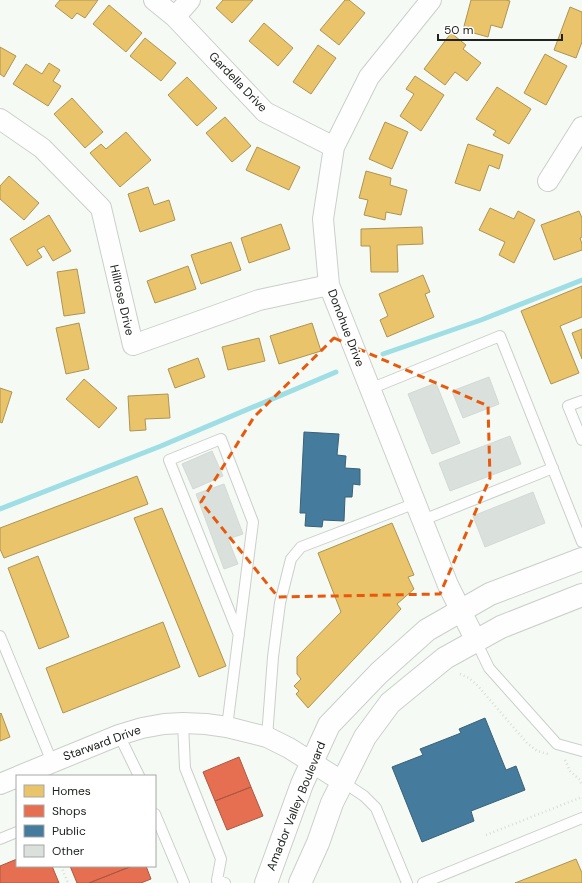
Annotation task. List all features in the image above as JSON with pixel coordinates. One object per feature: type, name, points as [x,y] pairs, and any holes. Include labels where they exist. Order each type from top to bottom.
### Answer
[{"type":"street","name":"Gardella Drive","points":[[154,0],[175,17],[265,112],[334,147]]},
{"type":"street","points":[[175,17],[190,0]]},
{"type":"street","name":"Donohue Drive","points":[[431,0],[369,76],[334,147],[323,219],[329,285],[449,587],[476,641]]},
{"type":"street","name":"Hillrose Drive","points":[[0,119],[42,148],[100,208],[132,345],[259,300],[329,285]]},
{"type":"street","points":[[548,181],[582,127]]},
{"type":"street","name":"Amador Valley Boulevard","points":[[266,883],[302,784],[329,725],[379,673],[427,630],[495,592],[582,558]]},
{"type":"street","points":[[300,883],[318,842],[332,803],[365,737],[390,703],[445,658],[501,627],[582,595]]},
{"type":"street","name":"Starward Drive","points":[[20,775],[119,735],[142,728],[164,724],[183,723],[227,727],[267,737],[285,746],[343,782]]},
{"type":"street","name":"Starward Drive","points":[[0,784],[16,777]]},
{"type":"lane","points":[[370,389],[500,336],[582,542]]},
{"type":"lane","points":[[582,401],[568,406],[582,440]]},
{"type":"lane","points":[[227,727],[239,635],[253,522],[221,439],[169,460],[239,635]]},
{"type":"lane","points":[[267,737],[273,657],[280,603],[291,559],[301,547],[553,468]]},
{"type":"lane","points":[[0,636],[52,762]]},
{"type":"lane","points":[[476,641],[489,668],[557,744],[582,751]]},
{"type":"lane","points":[[183,723],[185,768],[222,859],[217,880],[225,883]]},
{"type":"lane","points":[[119,735],[139,775]]},
{"type":"lane","points":[[343,782],[364,796],[376,808],[406,883]]},
{"type":"lane","points":[[156,816],[184,883]]},
{"type":"lane","points":[[423,883],[582,818]]},
{"type":"lane","points":[[0,839],[16,832]]},
{"type":"path","points":[[460,674],[469,678],[478,686],[527,743],[537,751],[551,755]]},
{"type":"path","points":[[564,758],[570,771],[580,780],[582,786]]},
{"type":"path","points":[[486,834],[582,797]]},
{"type":"path","points":[[61,867],[68,883]]},
{"type":"highlighted area","points":[[334,338],[488,406],[490,478],[440,594],[278,597],[201,502],[254,417]]},
{"type":"building: Homes","points":[[60,0],[98,0],[85,18],[77,13],[72,19],[55,6]]},
{"type":"building: Homes","points":[[223,0],[253,0],[232,23],[216,8]]},
{"type":"building: Homes","points":[[345,0],[349,0],[365,13],[339,45],[320,30]]},
{"type":"building: Homes","points":[[471,0],[510,1],[502,28],[491,25],[488,37],[463,30]]},
{"type":"building: Homes","points":[[109,5],[142,33],[126,52],[93,24]]},
{"type":"building: Homes","points":[[570,7],[582,12],[582,42],[576,58],[554,50]]},
{"type":"building: Homes","points":[[264,23],[293,48],[278,66],[249,41]]},
{"type":"building: Homes","points":[[451,33],[466,45],[463,49],[481,63],[467,81],[455,72],[445,85],[424,69]]},
{"type":"building: Homes","points":[[145,38],[176,63],[161,81],[130,56]]},
{"type":"building: Homes","points":[[318,45],[336,58],[311,94],[293,82]]},
{"type":"building: Homes","points":[[0,47],[16,56],[4,77],[0,74]]},
{"type":"building: Homes","points":[[545,54],[567,66],[546,105],[524,93]]},
{"type":"building: Homes","points":[[49,63],[60,70],[53,81],[61,86],[48,106],[13,84],[26,64],[42,74]]},
{"type":"building: Homes","points":[[415,76],[444,95],[421,131],[400,116],[414,94],[406,89]]},
{"type":"building: Homes","points":[[187,77],[217,108],[197,126],[168,95]]},
{"type":"building: Homes","points":[[497,87],[531,109],[509,144],[493,135],[496,131],[476,119]]},
{"type":"building: Homes","points":[[72,98],[103,132],[85,148],[54,114]]},
{"type":"building: Homes","points":[[225,117],[251,146],[232,162],[206,133]]},
{"type":"building: Homes","points":[[385,122],[408,132],[392,169],[369,159]]},
{"type":"building: Homes","points":[[126,132],[151,160],[120,187],[90,153],[101,144],[106,149]]},
{"type":"building: Homes","points":[[468,144],[503,155],[499,169],[489,165],[480,191],[455,183]]},
{"type":"building: Homes","points":[[257,147],[300,167],[289,190],[246,170]]},
{"type":"building: Homes","points":[[366,171],[391,178],[390,185],[407,190],[401,215],[386,212],[385,220],[364,215],[368,200],[359,198]]},
{"type":"building: Homes","points":[[9,176],[39,203],[24,220],[0,199],[0,186]]},
{"type":"building: Homes","points":[[148,187],[154,205],[169,200],[175,220],[140,232],[128,194]]},
{"type":"building: Homes","points":[[490,208],[514,219],[518,211],[535,220],[514,263],[499,255],[505,242],[479,230]]},
{"type":"building: Homes","points":[[579,211],[582,218],[582,237],[580,238],[582,250],[554,260],[541,225]]},
{"type":"building: Homes","points":[[49,215],[71,251],[53,261],[44,246],[37,250],[42,257],[27,266],[10,239]]},
{"type":"building: Homes","points":[[281,224],[290,249],[249,263],[241,238]]},
{"type":"building: Homes","points":[[422,227],[423,244],[397,245],[398,272],[371,272],[370,246],[361,246],[361,229]]},
{"type":"building: Homes","points":[[231,242],[241,270],[201,284],[191,255]]},
{"type":"building: Homes","points":[[188,266],[196,289],[155,303],[147,281]]},
{"type":"building: Homes","points":[[77,269],[85,313],[64,316],[57,272]]},
{"type":"building: Homes","points":[[423,275],[430,292],[425,294],[434,317],[387,337],[380,320],[388,316],[379,294]]},
{"type":"building: Homes","points":[[582,286],[582,317],[560,326],[579,373],[551,384],[521,311]]},
{"type":"building: Homes","points":[[79,323],[89,369],[66,374],[56,328]]},
{"type":"building: Homes","points":[[312,323],[321,351],[279,364],[270,336]]},
{"type":"building: Homes","points":[[582,329],[582,359],[572,333]]},
{"type":"building: Homes","points":[[259,338],[265,361],[228,370],[222,347]]},
{"type":"building: Homes","points":[[198,358],[205,377],[175,388],[168,369]]},
{"type":"building: Homes","points":[[84,379],[117,408],[99,428],[66,399]]},
{"type":"building: Homes","points":[[0,388],[12,392],[2,423],[0,422]]},
{"type":"building: Homes","points":[[168,394],[170,418],[145,419],[146,430],[130,431],[128,396]]},
{"type":"building: Homes","points":[[137,476],[148,504],[4,558],[0,549],[0,528]]},
{"type":"building: Homes","points":[[162,508],[226,666],[199,677],[134,518]]},
{"type":"building: Homes","points":[[392,523],[414,575],[408,577],[414,589],[397,604],[401,609],[308,708],[296,694],[299,691],[294,686],[301,679],[297,674],[297,657],[341,612],[318,553]]},
{"type":"building: Homes","points":[[38,556],[69,637],[39,649],[8,568]]},
{"type":"building: Homes","points":[[163,622],[180,667],[63,713],[46,668]]},
{"type":"building: Homes","points":[[1,713],[10,737],[0,741],[0,714]]},
{"type":"building: Homes","points":[[576,859],[582,873],[582,883],[515,883]]},
{"type":"building: Shops","points":[[239,757],[251,787],[215,801],[203,772]]},
{"type":"building: Shops","points":[[251,787],[263,816],[227,830],[215,801]]},
{"type":"building: Shops","points":[[16,859],[16,867],[52,867],[59,883],[0,883],[0,866]]},
{"type":"building: Shops","points":[[70,867],[129,867],[89,883],[77,883]]},
{"type":"building: Shops","points":[[129,867],[146,867],[151,879],[141,883],[89,883]]},
{"type":"building: Public","points":[[304,432],[339,434],[337,455],[346,456],[345,468],[360,469],[360,485],[353,484],[352,497],[345,497],[344,521],[323,520],[322,527],[305,526],[306,513],[300,513]]},
{"type":"building: Public","points":[[485,718],[506,770],[516,766],[525,790],[471,811],[474,821],[422,842],[392,767],[423,755],[420,749],[461,733],[459,729]]},
{"type":"building: Other","points":[[489,377],[499,404],[463,418],[452,391]]},
{"type":"building: Other","points":[[436,383],[460,443],[432,454],[408,394]]},
{"type":"building: Other","points":[[510,436],[521,464],[450,491],[439,463]]},
{"type":"building: Other","points":[[212,451],[223,476],[193,489],[182,464]]},
{"type":"building: Other","points":[[224,484],[243,534],[228,539],[238,564],[224,569],[196,494]]},
{"type":"building: Other","points":[[533,492],[545,523],[485,547],[473,516]]},
{"type":"waterway","points":[[383,354],[481,320],[582,280]]},
{"type":"waterway","points":[[0,509],[161,446],[336,372]]}]
